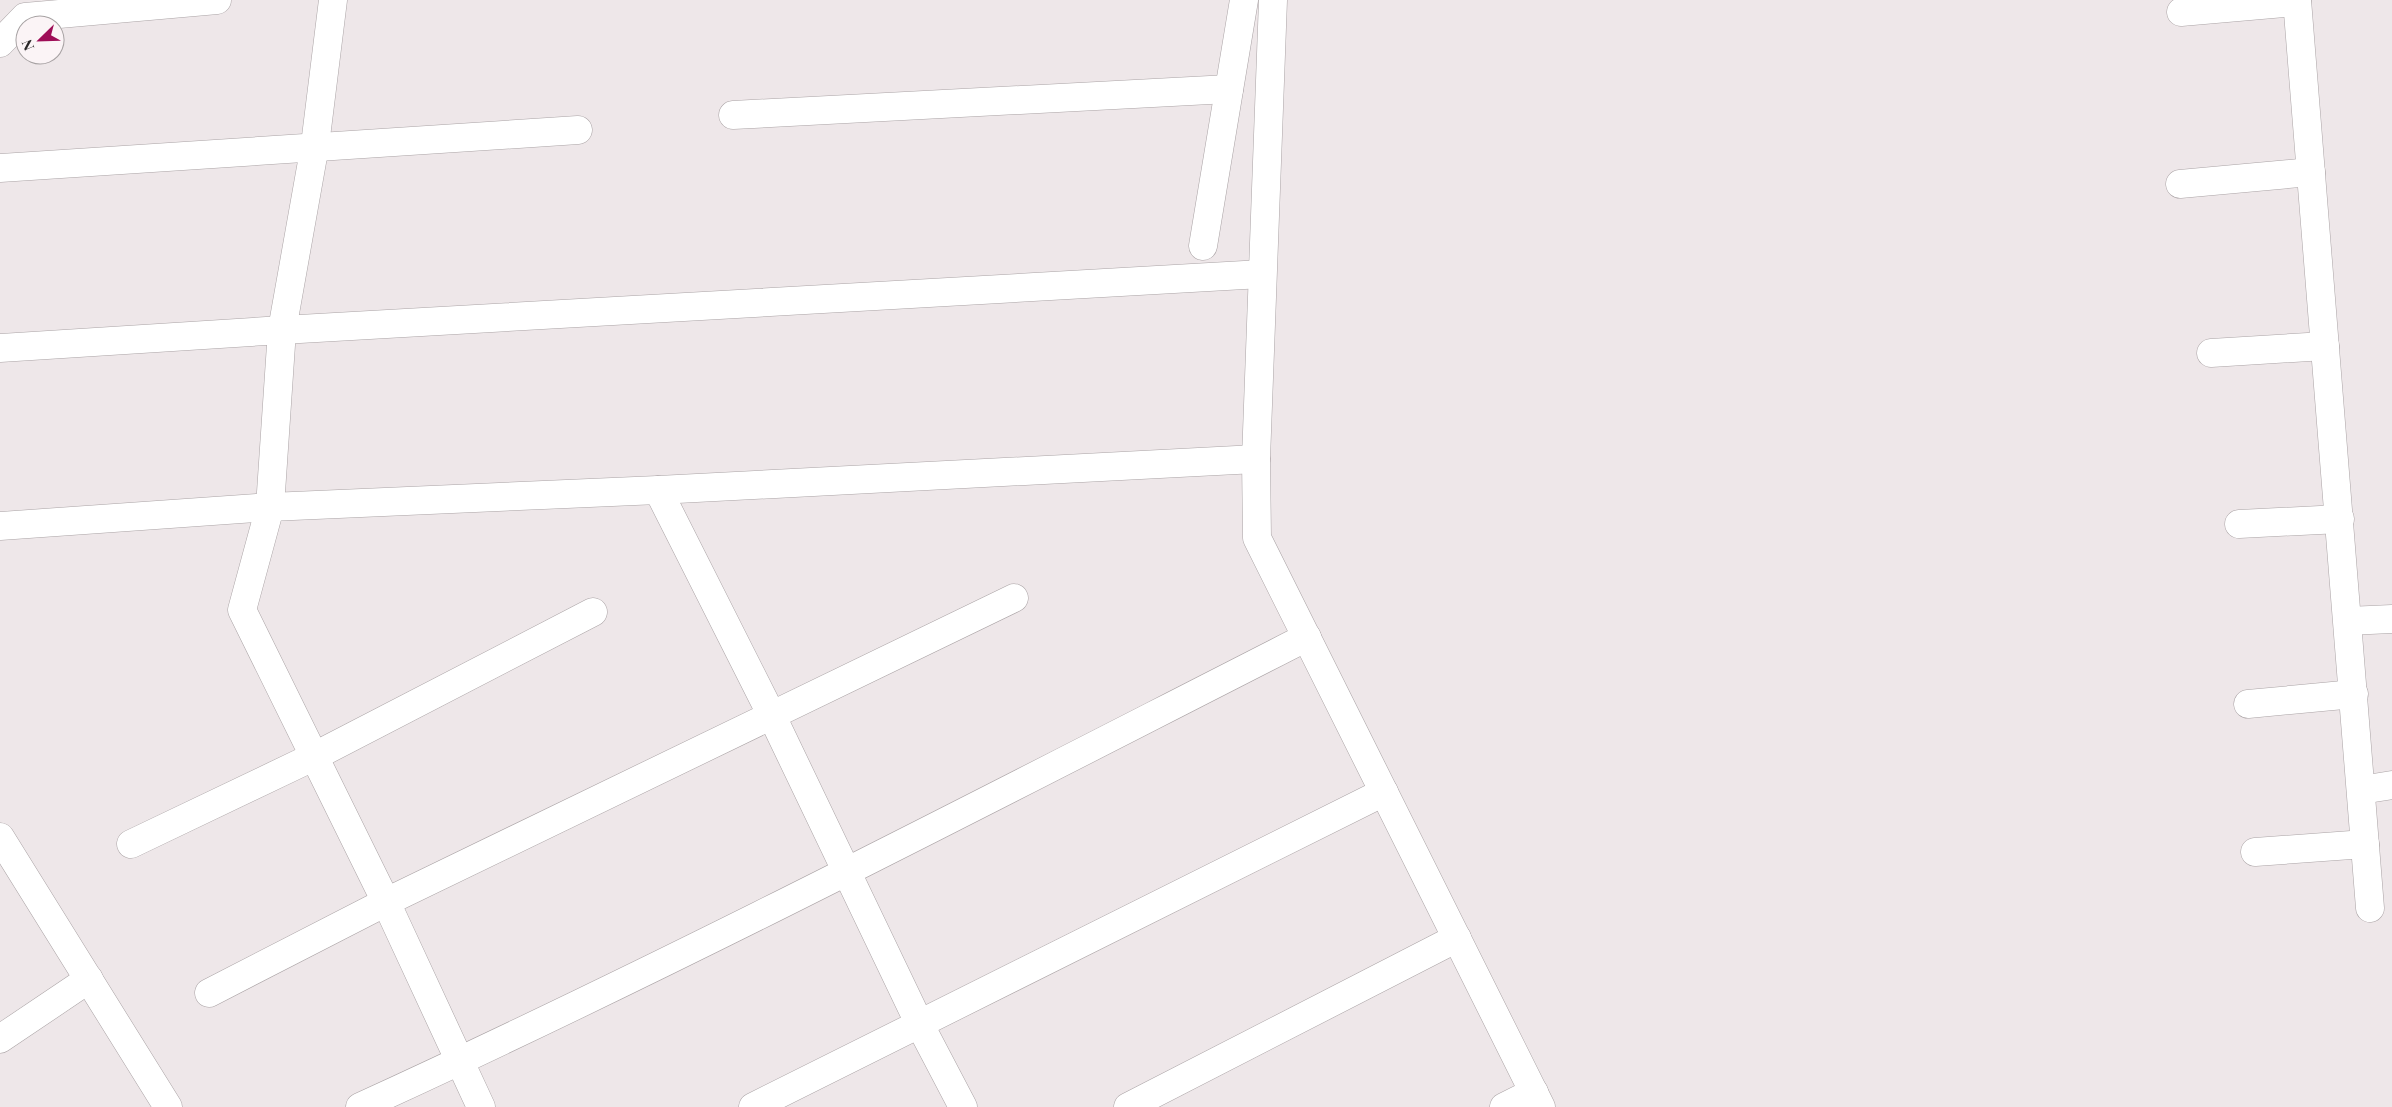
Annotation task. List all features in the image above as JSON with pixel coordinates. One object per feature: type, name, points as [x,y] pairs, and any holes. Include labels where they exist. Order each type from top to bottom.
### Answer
[{"type":"street","points":[[0,43],[25,16],[58,7],[217,0]]},
{"type":"street","points":[[333,0],[316,146],[282,330],[270,506],[242,610],[386,902],[458,1062],[481,1107]]},
{"type":"street","points":[[1203,246],[1244,0]]},
{"type":"street","points":[[1273,0],[1256,459],[1257,538],[1538,1099],[1504,1107]]},
{"type":"street","points":[[2181,12],[2297,1],[2370,908]]},
{"type":"street","points":[[733,115],[1229,89]]},
{"type":"street","points":[[0,168],[578,130]]},
{"type":"street","points":[[2180,184],[2311,172]]},
{"type":"street","points":[[0,348],[1262,274]]},
{"type":"street","points":[[2211,353],[2325,346]]},
{"type":"street","points":[[0,526],[270,506],[658,490],[1256,459]]},
{"type":"street","points":[[658,490],[772,716],[920,1025],[963,1107]]},
{"type":"street","points":[[2239,524],[2340,519]]},
{"type":"street","points":[[209,993],[386,902],[1014,598]]},
{"type":"street","points":[[131,844],[313,757],[592,612]]},
{"type":"street","points":[[2348,622],[2392,619]]},
{"type":"street","points":[[360,1107],[458,1062],[848,872],[1307,637]]},
{"type":"street","points":[[2248,704],[2354,694]]},
{"type":"street","points":[[2361,790],[2392,785]]},
{"type":"street","points":[[753,1107],[1384,792]]},
{"type":"street","points":[[0,837],[90,979],[162,1105]]},
{"type":"street","points":[[2255,852],[2365,844]]},
{"type":"street","points":[[1128,1107],[1457,938]]},
{"type":"street","points":[[0,1038],[90,979]]}]
